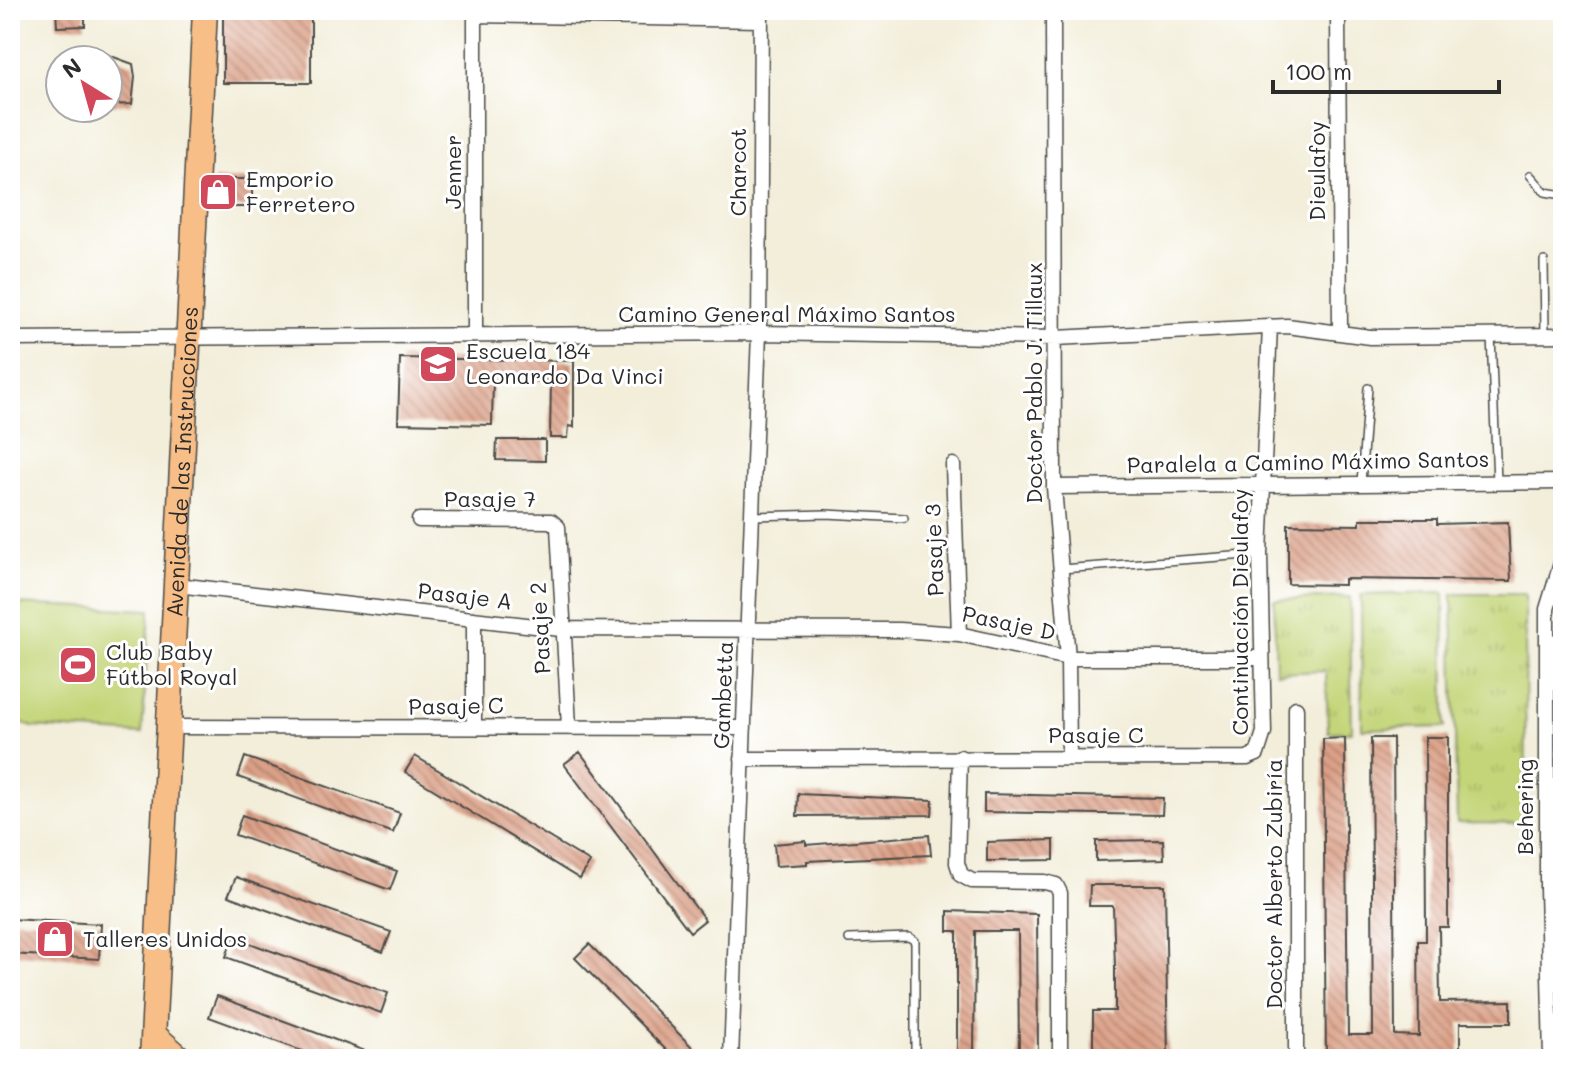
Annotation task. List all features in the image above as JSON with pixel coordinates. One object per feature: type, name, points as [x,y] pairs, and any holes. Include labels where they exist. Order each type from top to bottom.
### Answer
[{"type":"main road","name":"Avenida de las Instrucciones","points":[[153,1047],[205,10]]},
{"type":"main road","points":[[153,1047],[181,1059]]},
{"type":"street","name":"Doctor Pablo J. Tillaux","points":[[1053,10],[1054,487],[1068,658],[1069,756]]},
{"type":"street","name":"Dieulafoy","points":[[1338,10],[1340,331]]},
{"type":"street","points":[[475,12],[761,15]]},
{"type":"street","name":"Jenner","points":[[475,12],[475,335]]},
{"type":"street","name":"Charcot","points":[[759,333],[761,15]]},
{"type":"street","name":"Camino General Máximo Santos","points":[[10,339],[189,335],[759,333],[1056,338],[1270,326],[1340,331],[1370,337],[1563,335]]},
{"type":"street","name":"Continuación Dieulafoy","points":[[1257,754],[1264,732],[1260,554],[1270,326]]},
{"type":"street","name":"Gambetta","points":[[731,1059],[759,333]]},
{"type":"street","name":"Pasaje 3","points":[[953,465],[959,634]]},
{"type":"street","name":"Paralela a Camino Máximo Santos","points":[[1054,487],[1563,482]]},
{"type":"street","name":"Pasaje 7","points":[[419,520],[551,521],[558,527]]},
{"type":"street","name":"Pasaje 2","points":[[558,527],[561,629],[569,727]]},
{"type":"street","name":"Behering","points":[[1551,1059],[1547,888],[1547,609],[1563,557]]},
{"type":"street","name":"Pasaje A","points":[[177,585],[561,629],[748,632]]},
{"type":"street","points":[[474,619],[474,727]]},
{"type":"street","name":"Pasaje D","points":[[748,632],[875,629],[959,634],[1068,658],[1261,658]]},
{"type":"street","points":[[1547,642],[1563,641]]},
{"type":"street","name":"Doctor Alberto Zubiría","points":[[1296,708],[1296,1059]]},
{"type":"street","name":"Pasaje C","points":[[169,727],[744,728]]},
{"type":"street","name":"Pasaje C","points":[[742,759],[1247,758],[1257,754]]},
{"type":"street","points":[[960,757],[957,863],[961,875],[972,881],[1045,882],[1056,885],[1060,893],[1060,1059]]},
{"type":"street","points":[[1547,888],[1563,886]]},
{"type":"lane","points":[[1530,175],[1545,192],[1563,195]]},
{"type":"lane","points":[[1544,261],[1545,335]]},
{"type":"lane","points":[[1491,335],[1497,482]]},
{"type":"lane","points":[[1361,483],[1368,388]]},
{"type":"lane","points":[[752,516],[826,514],[904,518]]},
{"type":"lane","points":[[1061,569],[1260,554]]},
{"type":"lane","points":[[849,939],[909,937],[915,941],[915,1059]]},
{"type":"green space","points":[[1444,593],[1445,727],[1362,729],[1361,595]]},
{"type":"green space","points":[[1452,594],[1525,594],[1526,824],[1457,823]]},
{"type":"green space","points":[[1350,597],[1352,732],[1328,732],[1326,671],[1276,673],[1274,600]]},
{"type":"green space","name":"Club Baby Fútbol Royal","points":[[10,605],[150,610],[142,734],[33,727],[10,720]]},
{"type":"building","points":[[56,10],[85,10],[85,26],[57,27]]},
{"type":"building","points":[[223,10],[311,10],[311,83],[223,83]]},
{"type":"building","points":[[124,61],[133,64],[132,104],[124,104]]},
{"type":"building","points":[[214,179],[252,179],[252,207],[214,207]]},
{"type":"building","points":[[400,358],[574,361],[574,427],[569,426],[568,438],[550,438],[551,381],[493,380],[492,425],[398,423]]},
{"type":"building","points":[[497,440],[545,440],[545,461],[496,460]]},
{"type":"building","points":[[1360,519],[1437,519],[1437,524],[1508,522],[1511,581],[1344,579],[1344,585],[1288,584],[1288,524],[1360,525]]},
{"type":"building","points":[[1425,737],[1448,737],[1448,927],[1439,927],[1440,1002],[1511,1001],[1511,1023],[1460,1023],[1460,1059],[1326,1059],[1323,739],[1345,738],[1348,1035],[1373,1035],[1371,738],[1393,738],[1395,1035],[1419,1036],[1418,941],[1426,941]]},
{"type":"building","points":[[580,752],[705,920],[690,932],[564,764]]},
{"type":"building","points":[[415,756],[590,862],[580,879],[405,772]]},
{"type":"building","points":[[245,757],[400,813],[393,833],[238,777]]},
{"type":"building","points":[[798,794],[933,800],[932,815],[797,816]]},
{"type":"building","points":[[984,794],[1163,798],[1162,815],[984,812]]},
{"type":"building","points":[[242,815],[397,871],[390,890],[235,835]]},
{"type":"building","points":[[929,835],[931,855],[807,861],[807,864],[776,866],[774,844],[806,841],[806,845]]},
{"type":"building","points":[[1054,840],[1054,860],[987,861],[987,842]]},
{"type":"building","points":[[1163,840],[1164,859],[1096,861],[1096,841]]},
{"type":"building","points":[[236,877],[391,932],[383,952],[228,896]]},
{"type":"building","points":[[1090,885],[1165,885],[1168,1059],[1093,1059],[1093,1011],[1115,1011],[1115,967],[1113,906],[1089,906]]},
{"type":"building","points":[[948,911],[1037,914],[1038,1059],[1019,1059],[1018,931],[975,931],[974,1059],[957,1059],[957,931],[948,931]]},
{"type":"building","name":"Talleres Unidos","points":[[10,919],[101,924],[99,959],[10,954]]},
{"type":"building","points":[[233,937],[388,993],[381,1013],[226,957]]},
{"type":"building","points":[[589,944],[704,1059],[675,1059],[575,958]]},
{"type":"building","points":[[217,996],[384,1059],[324,1059],[209,1017]]},
{"type":"place","name":"Emporio Ferretero","points":[[218,192]]},
{"type":"place","name":"Escuela 184 Leonardo Da Vinci","points":[[438,364]]},
{"type":"place","name":"Club Baby Fútbol Royal","points":[[78,665]]},
{"type":"place","name":"Talleres Unidos","points":[[55,939]]}]
